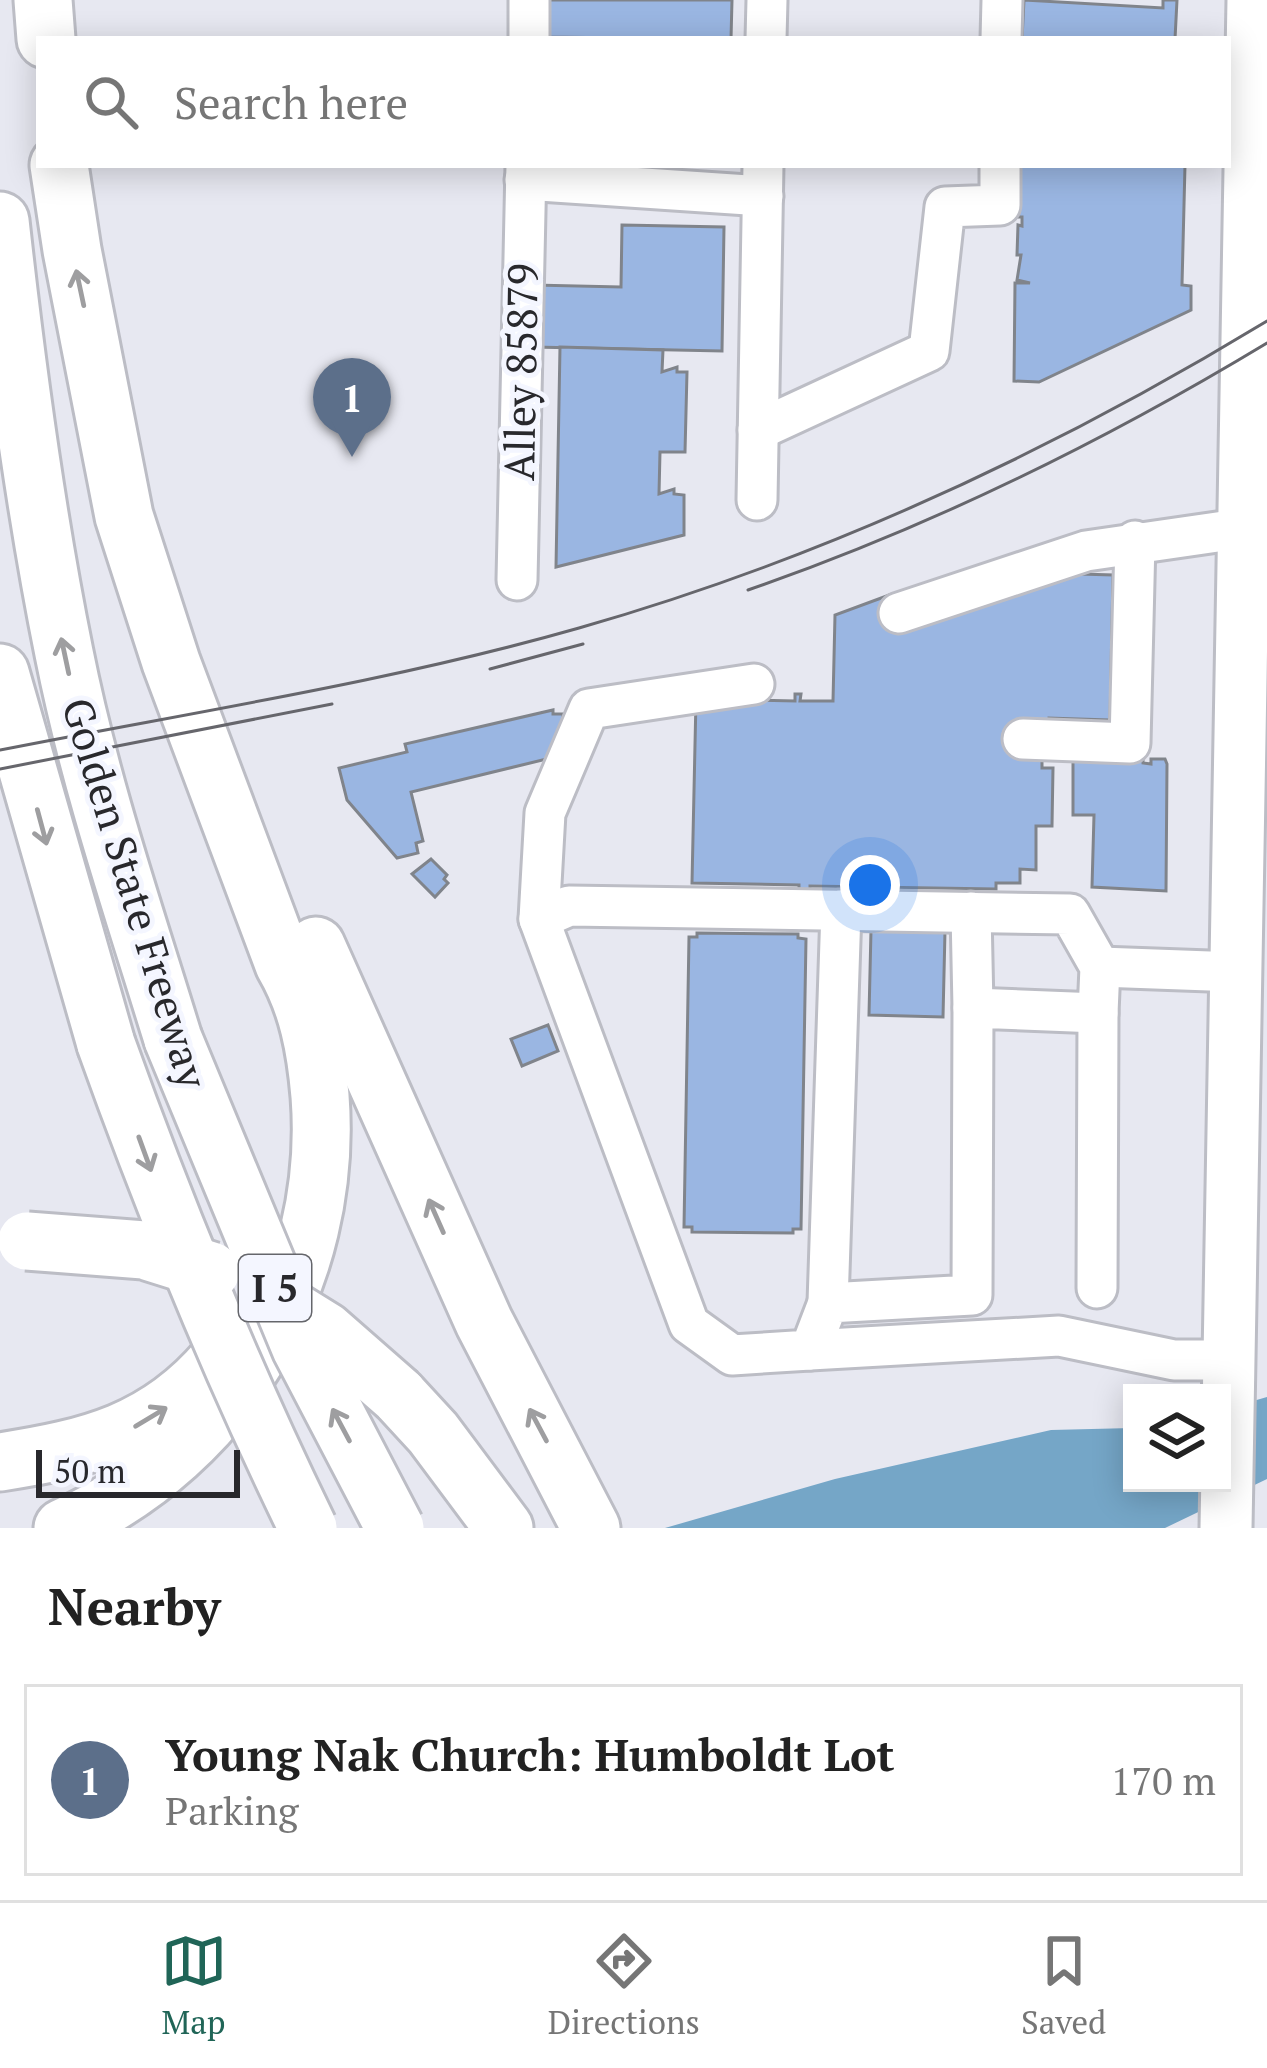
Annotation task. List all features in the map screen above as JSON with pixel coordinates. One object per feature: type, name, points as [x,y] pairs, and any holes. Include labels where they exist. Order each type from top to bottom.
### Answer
[{"type":"highway","points":[[43,0],[46,36]]},
{"type":"highway","points":[[59,168],[124,517],[164,641],[284,964],[302,996],[317,1064],[323,1139],[304,1254],[292,1294],[256,1364],[220,1411],[131,1491],[64,1528]]},
{"type":"highway","name":"Golden State Freeway","points":[[0,221],[21,404],[64,655],[99,797],[173,1039],[301,1348],[395,1528]]},
{"type":"highway","points":[[104,402],[137,478],[258,815],[484,1322],[591,1528]]},
{"type":"highway","name":"Golden State Freeway","points":[[0,674],[106,1044],[158,1192],[244,1396],[308,1528]]},
{"type":"highway","points":[[0,1462],[66,1452],[114,1438],[144,1422],[200,1381],[239,1334],[278,1263],[295,1216],[301,1173],[301,1073],[285,1000],[284,964]]},
{"type":"highway","points":[[14,1242],[144,1250],[231,1279],[293,1310],[325,1331],[398,1395],[434,1433],[504,1528]]},
{"type":"main road","points":[[1226,1523],[1229,1351],[1250,1192],[1237,972],[1255,626],[1245,527],[1252,0]]},
{"type":"street","points":[[529,36],[530,0]]},
{"type":"street","points":[[766,36],[767,0]]},
{"type":"street","points":[[1001,36],[1002,0]]},
{"type":"street","points":[[758,430],[929,351],[945,207],[1000,205],[1000,168]]},
{"type":"street","points":[[525,172],[763,181],[757,500]]},
{"type":"street","name":"Alley 85879","points":[[517,580],[525,172]]},
{"type":"street","points":[[899,613],[1086,551],[1245,527]]},
{"type":"street","points":[[1023,740],[1130,743],[1135,541]]},
{"type":"street","points":[[754,684],[589,709],[545,813],[539,919],[689,1324],[732,1355],[1059,1336],[1174,1360],[1229,1351]]},
{"type":"street","points":[[539,919],[568,906],[1070,914],[1100,967],[1096,1288]]},
{"type":"street","points":[[810,1350],[828,1303],[841,910]]},
{"type":"street","points":[[828,1303],[971,1295],[971,912]]},
{"type":"street","points":[[1100,967],[1237,972]]},
{"type":"street","points":[[973,1008],[1098,1013]]},
{"type":"water","points":[[1267,1397],[1267,1479],[1165,1528],[665,1528],[835,1479],[1051,1430],[1123,1428],[1123,1492],[1231,1492],[1231,1407]]},
{"type":"building","points":[[541,0],[732,0],[731,36],[540,36]]},
{"type":"building","points":[[1024,0],[1163,8],[1163,0],[1177,0],[1175,36],[1022,36]]},
{"type":"building","points":[[1015,168],[1185,168],[1182,285],[1191,286],[1191,310],[1039,382],[1014,381],[1015,283],[1030,283],[1017,280],[1018,225],[1022,226],[1022,217],[1018,217]]},
{"type":"building","points":[[622,225],[724,227],[722,351],[533,347],[534,285],[621,287]]},
{"type":"building","points":[[560,347],[663,350],[662,372],[677,367],[677,372],[687,372],[685,452],[660,452],[659,494],[674,489],[674,494],[684,495],[684,535],[556,567]]},
{"type":"building","points":[[1045,573],[1113,575],[1110,720],[1049,718],[1049,725],[1023,724],[1023,759],[1042,759],[1042,768],[1053,768],[1052,826],[1036,826],[1036,870],[1020,869],[1020,883],[996,883],[996,889],[810,886],[810,892],[799,892],[799,885],[692,883],[696,699],[795,701],[795,694],[801,694],[800,701],[833,701],[835,615],[892,594],[904,626]]},
{"type":"building","points":[[553,710],[553,714],[563,714],[563,755],[411,792],[423,841],[416,843],[418,853],[397,858],[347,800],[339,768],[407,752],[405,744]]},
{"type":"building","points":[[1127,758],[1151,764],[1151,759],[1165,759],[1167,764],[1166,891],[1092,887],[1094,815],[1073,815],[1073,759]]},
{"type":"building","points":[[431,859],[447,875],[448,883],[435,897],[412,874]]},
{"type":"building","points":[[871,930],[945,931],[943,1017],[869,1015]]},
{"type":"building","points":[[697,933],[798,934],[806,939],[801,1229],[793,1233],[692,1232],[692,1227],[684,1227],[689,937]]},
{"type":"building","points":[[548,1025],[558,1051],[522,1066],[511,1039]]},
{"type":"tram line","points":[[0,750],[436,664],[669,600],[847,535],[934,497],[1103,414],[1267,321]]},
{"type":"tram line","points":[[748,590],[883,539],[1014,480],[1142,415],[1267,343]]},
{"type":"tram line","points":[[490,669],[583,644]]},
{"type":"tram line","points":[[0,769],[332,704]]},
{"type":"place","name":"Young Nak Church: Humboldt Lot","points":[[352,457]]}]
